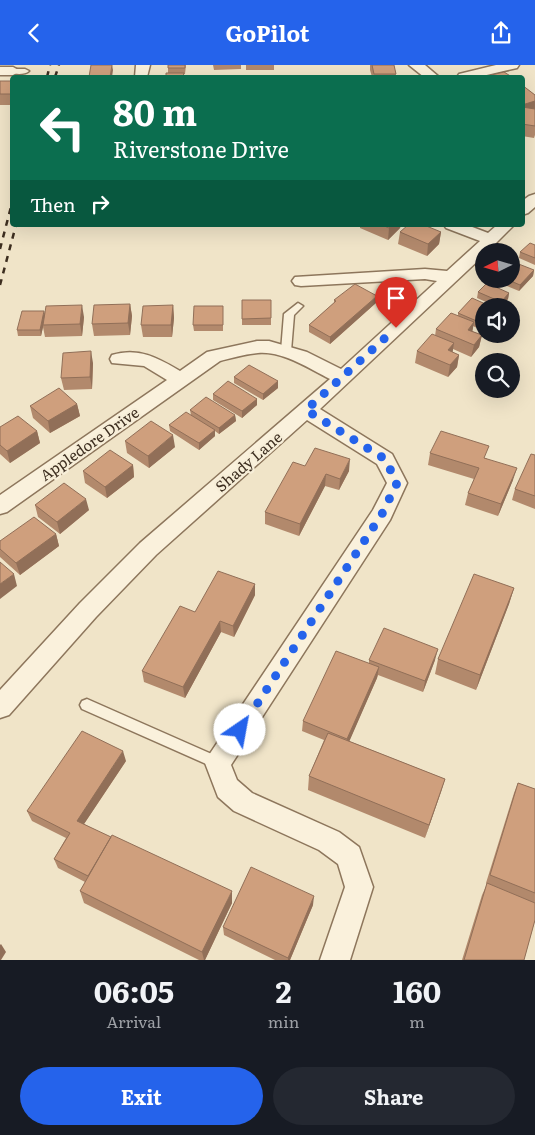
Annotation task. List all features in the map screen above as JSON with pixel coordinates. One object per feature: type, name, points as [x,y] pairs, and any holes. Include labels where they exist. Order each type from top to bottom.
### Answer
[{"type":"street","points":[[416,65],[429,75]]},
{"type":"street","points":[[472,75],[512,65]]},
{"type":"street","points":[[525,207],[535,199]]},
{"type":"street","points":[[457,227],[490,239]]},
{"type":"street","name":"Shady Lane","points":[[0,707],[82,617],[148,549],[343,378],[504,227]]},
{"type":"street","points":[[301,281],[424,274],[450,277]]},
{"type":"street","name":"Appledore Drive","points":[[0,506],[207,359],[220,353],[263,347],[286,351],[343,378]]},
{"type":"street","points":[[119,359],[148,360],[179,379]]},
{"type":"street","points":[[306,410],[385,459],[397,483],[382,514],[218,763],[227,788],[243,802],[329,841],[349,856],[359,887],[335,960]]},
{"type":"lane","points":[[286,351],[289,314],[298,306]]},
{"type":"lane","points":[[87,705],[218,763]]},
{"type":"building","points":[[91,65],[112,65],[110,75],[89,75]]},
{"type":"building","points":[[168,65],[185,65],[185,68],[168,68]]},
{"type":"building","points":[[372,65],[394,65],[396,74],[374,74]]},
{"type":"building","points":[[504,72],[509,75],[491,75]]},
{"type":"building","points":[[166,73],[184,73],[184,75],[166,75]]},
{"type":"building","points":[[0,81],[10,81],[10,94],[0,94]]},
{"type":"building","points":[[525,87],[535,95],[535,101],[525,104]]},
{"type":"building","points":[[525,107],[535,109],[535,126],[525,124]]},
{"type":"building","points":[[406,227],[429,227],[441,232],[428,244],[400,232]]},
{"type":"building","points":[[530,243],[535,245],[535,258],[520,252]]},
{"type":"building","points":[[520,265],[534,270],[520,285]]},
{"type":"building","points":[[355,284],[377,296],[330,337],[309,325],[336,301],[334,300]]},
{"type":"building","points":[[482,288],[498,288],[509,293],[505,298],[492,298],[478,292]]},
{"type":"building","points":[[472,298],[475,299],[475,320],[458,313]]},
{"type":"building","points":[[242,300],[271,300],[271,318],[242,319]]},
{"type":"building","points":[[130,304],[128,323],[92,324],[94,305]]},
{"type":"building","points":[[82,305],[80,324],[43,325],[46,306]]},
{"type":"building","points":[[173,305],[171,325],[141,325],[143,306]]},
{"type":"building","points":[[194,306],[223,306],[223,325],[193,325]]},
{"type":"building","points":[[22,311],[44,311],[40,330],[17,330]]},
{"type":"building","points":[[451,313],[474,322],[468,330],[475,332],[476,343],[474,345],[436,329]]},
{"type":"building","points":[[432,334],[454,343],[448,350],[459,355],[450,365],[417,351]]},
{"type":"building","points":[[91,351],[90,377],[61,378],[63,353]]},
{"type":"building","points":[[249,365],[278,381],[263,394],[234,377]]},
{"type":"building","points":[[228,381],[257,399],[242,411],[213,394]]},
{"type":"building","points":[[59,388],[77,404],[48,421],[30,406]]},
{"type":"building","points":[[206,397],[235,415],[219,428],[190,410]]},
{"type":"building","points":[[186,412],[215,430],[199,443],[169,425]]},
{"type":"building","points":[[18,416],[37,431],[7,451],[0,445],[0,427]]},
{"type":"building","points":[[151,421],[173,435],[148,456],[125,441]]},
{"type":"building","points":[[441,431],[489,446],[484,458],[517,468],[501,504],[468,493],[479,468],[430,453]]},
{"type":"building","points":[[315,448],[350,459],[340,479],[326,474],[300,524],[265,512],[293,462],[305,466]]},
{"type":"building","points":[[110,450],[133,465],[105,487],[83,471]]},
{"type":"building","points":[[531,454],[535,455],[535,496],[515,489]]},
{"type":"building","points":[[64,483],[86,499],[57,522],[35,505]]},
{"type":"building","points":[[34,517],[56,534],[16,563],[0,549],[0,541]]},
{"type":"building","points":[[0,562],[14,574],[0,584]]},
{"type":"building","points":[[218,571],[255,584],[233,626],[220,621],[183,687],[142,671],[180,606],[195,612]]},
{"type":"building","points":[[474,574],[514,588],[480,675],[438,659]]},
{"type":"building","points":[[384,628],[438,649],[425,681],[369,660]]},
{"type":"building","points":[[336,651],[379,667],[347,739],[303,721]]},
{"type":"building","points":[[82,731],[123,751],[77,821],[111,837],[88,876],[54,859],[70,833],[27,811]]},
{"type":"building","points":[[328,733],[445,779],[429,825],[309,776]]},
{"type":"building","points":[[518,783],[535,789],[535,893],[490,875]]},
{"type":"building","points":[[112,835],[232,891],[202,952],[80,891]]},
{"type":"building","points":[[251,867],[314,896],[288,958],[223,927]]},
{"type":"building","points":[[487,883],[535,903],[535,920],[524,960],[464,960]]},
{"type":"railway","points":[[48,75],[50,65]]},
{"type":"railway","points":[[56,75],[59,65]]},
{"type":"railway","points":[[0,249],[10,211]]},
{"type":"railway","points":[[0,285],[15,227]]},
{"type":"route","points":[[240,730],[382,514],[397,483],[385,459],[306,410],[396,328]]}]
